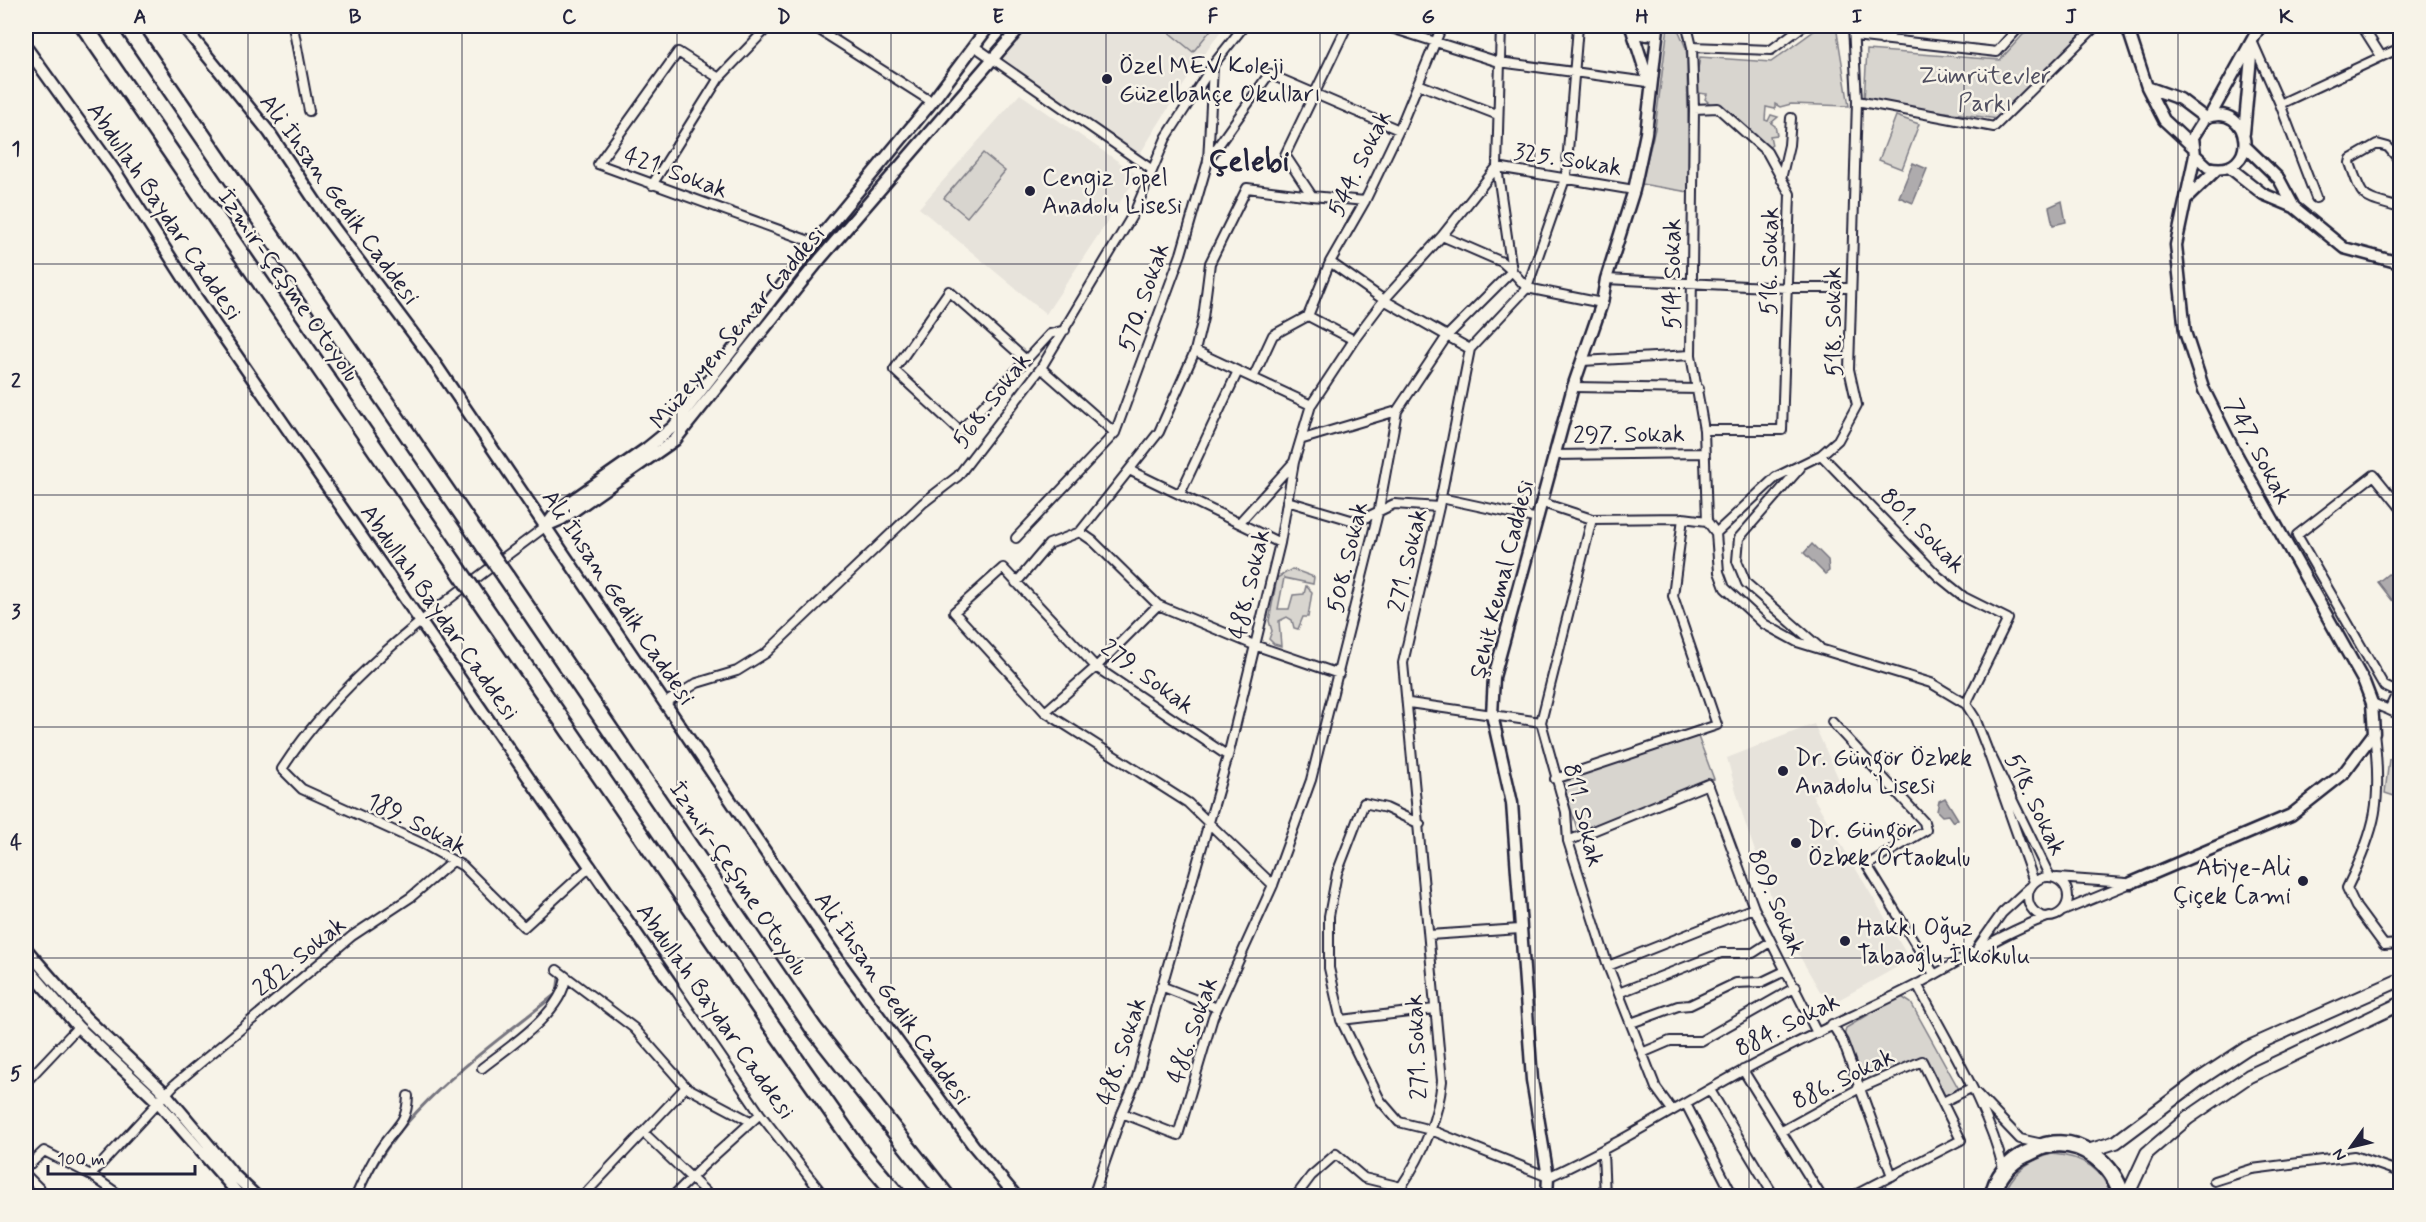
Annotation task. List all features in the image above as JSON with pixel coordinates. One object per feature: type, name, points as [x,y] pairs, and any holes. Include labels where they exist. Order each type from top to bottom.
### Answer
[{"type":"highway","name":"İzmir-Çeşme Otoyolu","points":[[84,26],[767,1019],[860,1150],[898,1197]]},
{"type":"highway","name":"İzmir-Çeşme Otoyolu","points":[[127,26],[814,1029],[946,1197]]},
{"type":"highway","points":[[1990,1193],[2014,1160],[2047,1145],[2068,1145],[2088,1151],[2105,1164],[2118,1182],[2122,1197]]},
{"type":"main road","name":"Ali İhsan Gedik Caddesi","points":[[183,26],[268,132],[325,216],[430,356],[844,968],[973,1145],[1016,1197]]},
{"type":"main road","name":"Müzeyyen Senar Caddesi","points":[[546,526],[558,510],[647,448],[673,427],[815,243],[932,102],[989,26]]},
{"type":"main road","name":"Müzeyyen Senar Caddesi","points":[[546,526],[562,519],[675,440],[821,258],[1021,26]]},
{"type":"main road","points":[[2127,26],[2147,87],[2164,120],[2208,167],[2217,169],[2229,167],[2241,158],[2246,146],[2244,134],[2252,43]]},
{"type":"main road","points":[[2194,150],[2196,128],[2208,117],[2260,26]]},
{"type":"main road","points":[[1630,27],[1647,35],[1659,27]]},
{"type":"main road","points":[[1630,27],[1649,86]]},
{"type":"main road","name":"Şehit Kemal Caddesi","points":[[1547,1197],[1548,1178],[1532,1080],[1512,803],[1492,715],[1494,677],[1573,387],[1602,303],[1606,279],[1634,189],[1646,133],[1649,86],[1659,27]]},
{"type":"main road","name":"Abdullah Baydar Caddesi","points":[[26,47],[115,171],[194,294],[672,985]]},
{"type":"main road","points":[[2147,87],[2180,99],[2208,117],[2226,116],[2234,120],[2244,134]]},
{"type":"main road","points":[[2246,146],[2279,179],[2294,207]]},
{"type":"main road","name":"747. Sokak","points":[[2194,150],[2176,245],[2185,332],[2204,390],[2287,548],[2364,682],[2372,703]]},
{"type":"main road","points":[[2229,167],[2264,194],[2294,207],[2344,248],[2400,263]]},
{"type":"main road","points":[[2186,200],[2217,169]]},
{"type":"main road","points":[[2131,883],[2291,815],[2343,774],[2374,733],[2372,703]]},
{"type":"main road","points":[[26,949],[86,1018],[256,1197]]},
{"type":"main road","points":[[26,966],[78,1027],[161,1097],[234,1195]]},
{"type":"main road","points":[[2088,1151],[2116,1142],[2200,1078],[2247,1048],[2400,980]]},
{"type":"main road","points":[[2127,1197],[2147,1153],[2188,1118],[2249,1076],[2400,1004]]},
{"type":"street","points":[[293,26],[309,111]]},
{"type":"street","points":[[652,185],[719,78],[769,26]]},
{"type":"street","points":[[813,26],[932,102]]},
{"type":"street","name":"568. Sokak","points":[[665,703],[697,682],[737,670],[766,653],[923,503],[958,476],[1041,368],[1136,211],[1151,169],[1166,138],[1213,65],[1244,26]]},
{"type":"street","points":[[1312,196],[1285,155],[1347,26]]},
{"type":"street","points":[[1389,26],[1499,62],[1649,86]]},
{"type":"street","name":"544. Sokak","points":[[1308,316],[1330,261],[1365,201],[1399,130],[1442,26]]},
{"type":"street","points":[[1501,26],[1497,167],[1512,271]]},
{"type":"street","points":[[1330,261],[1384,300],[1470,349],[1527,288],[1566,177],[1578,26]]},
{"type":"street","name":"514. Sokak","points":[[1687,26],[1692,47],[1694,109],[1691,355],[1699,389],[1704,430],[1707,521]]},
{"type":"street","points":[[1692,47],[1771,50],[1803,26]]},
{"type":"street","name":"518. Sokak","points":[[1853,26],[1857,101],[1848,369],[1857,405],[1838,440],[1821,455],[1776,477],[1716,533],[1719,572],[1725,588],[1764,624],[1797,642],[1931,683],[1966,705],[1975,718],[1987,749],[2032,884]]},
{"type":"street","points":[[1882,40],[1901,26]]},
{"type":"street","points":[[1854,36],[1997,52],[2020,26]]},
{"type":"street","points":[[1857,101],[1994,127],[2096,26]]},
{"type":"street","points":[[2362,26],[2381,56]]},
{"type":"street","points":[[2252,43],[2280,104],[2316,198]]},
{"type":"street","points":[[974,46],[1151,169]]},
{"type":"street","points":[[2280,104],[2400,48]]},
{"type":"street","name":"421. Sokak","points":[[719,78],[678,52],[598,164],[815,243]]},
{"type":"street","name":"570. Sokak","points":[[1115,434],[1181,254],[1208,161],[1213,65]]},
{"type":"street","points":[[1208,161],[1269,74],[1399,130]]},
{"type":"street","points":[[1419,84],[1498,115]]},
{"type":"street","name":"516. Sokak","points":[[1694,109],[1718,108],[1767,152],[1790,194],[1782,430],[1704,430]]},
{"type":"street","points":[[1781,179],[1789,145],[1791,118]]},
{"type":"street","points":[[2400,161],[2388,147],[2377,144],[2351,159],[2350,162],[2358,189],[2364,197],[2400,208]]},
{"type":"street","name":"325. Sokak","points":[[1497,167],[1634,189]]},
{"type":"street","name":"488. Sokak","points":[[1093,1197],[1122,1113],[1136,1081],[1161,986],[1228,756],[1280,543],[1294,462],[1303,439],[1311,405],[1384,300],[1442,236],[1497,167]]},
{"type":"street","points":[[1016,583],[1049,544],[1080,532],[1160,432],[1195,351],[1203,318],[1210,264],[1247,189],[1365,201]]},
{"type":"street","points":[[1442,236],[1502,262],[1527,288],[1602,303]]},
{"type":"street","name":"508. Sokak","points":[[1273,885],[1311,780],[1339,675],[1380,509],[1396,411],[1447,336],[1512,271]]},
{"type":"street","points":[[1606,279],[1788,288],[1850,288]]},
{"type":"street","points":[[1026,360],[949,291],[894,370],[960,431],[1026,360],[1050,334],[1065,330]]},
{"type":"street","points":[[1253,378],[1273,335],[1308,316],[1354,340]]},
{"type":"street","name":"271. Sokak","points":[[1296,1197],[1311,1176],[1336,1154],[1364,1178],[1401,1187],[1418,1162],[1440,1109],[1442,1081],[1409,703],[1403,663],[1441,498],[1470,349]]},
{"type":"street","points":[[1195,351],[1311,405]]},
{"type":"street","points":[[1582,361],[1691,355]]},
{"type":"street","points":[[1016,538],[1115,434],[1041,368]]},
{"type":"street","points":[[1180,494],[1238,371]]},
{"type":"street","points":[[1573,387],[1699,389]]},
{"type":"street","points":[[1303,439],[1396,411]]},
{"type":"street","name":"297. Sokak","points":[[1554,455],[1705,453]]},
{"type":"street","name":"801. Sokak","points":[[1821,455],[1938,576],[1964,597],[2008,619],[1966,705]]},
{"type":"street","points":[[1239,523],[1294,462]]},
{"type":"street","points":[[1802,466],[1738,538],[1737,561],[1746,583],[1821,648]]},
{"type":"street","points":[[1129,470],[1280,543]]},
{"type":"street","points":[[2389,710],[2399,689],[2384,686],[2297,535],[2374,475],[2400,507]]},
{"type":"street","points":[[1441,498],[1538,519]]},
{"type":"street","points":[[1287,501],[1351,520],[1363,519],[1394,504],[1439,507]]},
{"type":"street","points":[[1543,503],[1592,519],[1683,518],[1707,521],[1716,533]]},
{"type":"street","points":[[1555,779],[1717,725],[1672,596],[1683,518]]},
{"type":"street","name":"811. Sokak","points":[[1592,519],[1541,722],[1566,812],[1568,841],[1608,966],[1621,992],[1656,1088],[1672,1110]]},
{"type":"street","points":[[421,621],[546,526]]},
{"type":"street","points":[[1080,532],[1093,541],[1158,605],[1254,645],[1339,675]]},
{"type":"street","name":"279. Sokak","points":[[1045,712],[954,612],[1003,568],[1096,668],[1228,756]]},
{"type":"street","points":[[1158,605],[1096,668],[1045,712],[1188,803],[1273,885]]},
{"type":"street","name":"189. Sokak","points":[[421,621],[379,656],[332,704],[282,769],[302,789],[423,844],[463,866],[524,927],[591,866]]},
{"type":"street","points":[[1409,703],[1541,722]]},
{"type":"street","points":[[2372,703],[2400,715]]},
{"type":"street","points":[[1832,722],[1924,822],[1926,830],[1867,865],[1934,974]]},
{"type":"street","points":[[2374,733],[2379,780],[2374,823],[2364,853],[2347,888],[2356,907],[2384,945],[2400,944]]},
{"type":"street","name":"518. Sokak","points":[[1987,749],[2000,770],[2025,827],[2053,877]]},
{"type":"street","name":"809. Sokak","points":[[1568,841],[1708,784],[1754,908],[1785,971],[1796,987],[1816,1031]]},
{"type":"street","points":[[1420,824],[1386,808],[1364,802],[1337,873],[1329,916],[1329,968],[1341,1020],[1380,1100],[1398,1122],[1431,1130],[1548,1178]]},
{"type":"street","name":"282. Sokak","points":[[91,1175],[174,1085],[351,936],[411,897],[453,861]]},
{"type":"street","points":[[1977,948],[2002,914],[2032,884],[2053,877],[2131,883]]},
{"type":"street","points":[[2053,877],[2061,882],[2067,894],[2064,907],[2060,912]]},
{"type":"street","points":[[2032,884],[2028,899],[2033,910],[2050,916],[2131,883]]},
{"type":"street","name":"486. Sokak","points":[[1122,1113],[1179,1134],[1217,1008],[1273,885]]},
{"type":"street","points":[[1608,966],[1754,908]]},
{"type":"street","name":"884. Sokak","points":[[1548,1178],[1603,1152],[1672,1110],[1816,1031],[1917,984],[1977,948],[2050,916]]},
{"type":"street","points":[[1429,935],[1520,929]]},
{"type":"street","points":[[1621,992],[1721,952],[1753,953],[1770,942]]},
{"type":"street","points":[[557,970],[634,1028],[686,1087],[750,1121]]},
{"type":"street","points":[[1631,1023],[1678,1006],[1690,1005],[1736,983],[1762,982],[1785,971]]},
{"type":"street","points":[[483,1068],[550,1011],[562,997],[566,977]]},
{"type":"street","points":[[26,993],[38,981]]},
{"type":"street","points":[[1917,984],[1971,1088],[1998,1147],[2004,1171]]},
{"type":"street","name":"Abdullah Baydar Caddesi","points":[[672,985],[760,1114],[824,1197]]},
{"type":"street","points":[[1161,986],[1217,1008]]},
{"type":"street","points":[[1642,1053],[1670,1041],[1701,1041],[1796,987]]},
{"type":"street","points":[[1341,1020],[1435,1009]]},
{"type":"street","points":[[1832,1024],[1843,1042],[1858,1089],[1892,1176]]},
{"type":"street","points":[[26,1082],[78,1027]]},
{"type":"street","name":"886. Sokak","points":[[1782,1131],[1858,1089],[1922,1061],[1943,1102]]},
{"type":"street","points":[[1743,1070],[1821,1197]]},
{"type":"street","points":[[584,1197],[686,1087]]},
{"type":"street","points":[[1853,1197],[1961,1140],[1943,1102],[1971,1088]]},
{"type":"street","points":[[1971,1088],[2020,1139],[2047,1145]]},
{"type":"street","points":[[1710,1090],[1774,1197]]},
{"type":"street","points":[[356,1197],[383,1146],[399,1129],[408,1112],[408,1096]]},
{"type":"street","points":[[1686,1104],[1733,1197]]},
{"type":"street","points":[[673,1197],[750,1121],[760,1114]]},
{"type":"street","points":[[643,1132],[692,1177],[710,1197]]},
{"type":"street","points":[[26,1168],[44,1151],[91,1175],[121,1197]]},
{"type":"street","points":[[1603,1152],[1605,1197]]},
{"type":"street","points":[[2214,1181],[2252,1168],[2354,1156],[2400,1172]]},
{"type":"street","points":[[26,1175],[47,1197]]},
{"type":"street","points":[[590,1190],[597,1197]]},
{"type":"shaded area","name":"Özel MEV Koleji Güzelbahçe Okulları","points":[[1027,26],[1224,26],[1138,157],[998,60]]},
{"type":"shaded area","name":"Cengiz Topel Anadolu Lisesi","points":[[1020,94],[1138,175],[1046,314],[919,208]]},
{"type":"shaded area","points":[[1913,163],[1927,169],[1913,203],[1899,197]]},
{"type":"shaded area","points":[[2062,201],[2066,222],[2053,225],[2049,207]]},
{"type":"shaded area","points":[[1812,544],[1828,560],[1829,571],[1825,574],[1804,553]]},
{"type":"shaded area","points":[[2388,574],[2392,575],[2400,586],[2400,603],[2392,600],[2378,582]]},
{"type":"shaded area","points":[[1814,724],[1841,784],[1812,795],[1910,960],[1840,999],[1821,993],[1780,922],[1744,820],[1727,758]]},
{"type":"shaded area","points":[[1945,798],[1958,819],[1953,822],[1948,815],[1942,816],[1937,811],[1939,801]]},
{"type":"green space","points":[[1161,26],[1214,26],[1193,52]]},
{"type":"green space","points":[[1668,26],[1678,29],[1686,48],[1689,192],[1641,184],[1655,129]]},
{"type":"green space","points":[[1821,26],[1836,26],[1849,106],[1791,104],[1780,107],[1775,104],[1775,109],[1766,107],[1765,120],[1768,121],[1771,115],[1778,117],[1771,123],[1775,126],[1777,135],[1770,136],[1772,145],[1765,150],[1710,104],[1705,99],[1707,94],[1699,93],[1696,80],[1700,57],[1771,62]]},
{"type":"green space","name":"Zümrütevler Parkı","points":[[2031,26],[2089,26],[1998,119],[1864,101],[1867,50],[2000,60]]},
{"type":"green space","points":[[1896,116],[1919,124],[1902,169],[1879,160]]},
{"type":"green space","points":[[983,153],[1005,171],[967,217],[944,198]]},
{"type":"green space","points":[[1292,569],[1314,577],[1313,584],[1284,578],[1278,609],[1289,609],[1293,595],[1304,594],[1306,586],[1312,592],[1308,617],[1303,617],[1298,629],[1294,628],[1292,620],[1287,617],[1279,621],[1281,646],[1269,639],[1272,631],[1269,621],[1277,578]]},
{"type":"green space","points":[[1697,734],[1714,779],[1578,832],[1562,781]]},
{"type":"green space","points":[[2400,756],[2400,798],[2385,793],[2389,759]]},
{"type":"green space","points":[[1900,996],[1911,1003],[1961,1093],[1946,1100],[1928,1063],[1922,1061],[1858,1089],[1843,1042],[1846,1028]]},
{"type":"green space","points":[[2052,1154],[2072,1157],[2089,1165],[2102,1178],[2111,1196],[2003,1196],[2016,1174],[2035,1160]]},
{"type":"waterway","points":[[361,1196],[376,1165],[419,1109],[473,1059],[557,993],[559,978]]},
{"type":"place","name":"Özel MEV Koleji Güzelbahçe Okulları","points":[[1107,79]]},
{"type":"place","name":"Cengiz Topel Anadolu Lisesi","points":[[1030,191]]},
{"type":"place","name":"Dr. Güngör Özbek Anadolu Lisesi","points":[[1783,771]]},
{"type":"place","name":"Dr. Güngör Özbek Ortaokulu","points":[[1796,843]]},
{"type":"place","name":"Atiye-Ali Çiçek Cami","points":[[2303,881]]},
{"type":"place","name":"Hakkı Oğuz Tabaoğlu İlkokulu","points":[[1845,941]]},
{"type":"district","name":"Çelebi","points":[[1249,160]]}]
